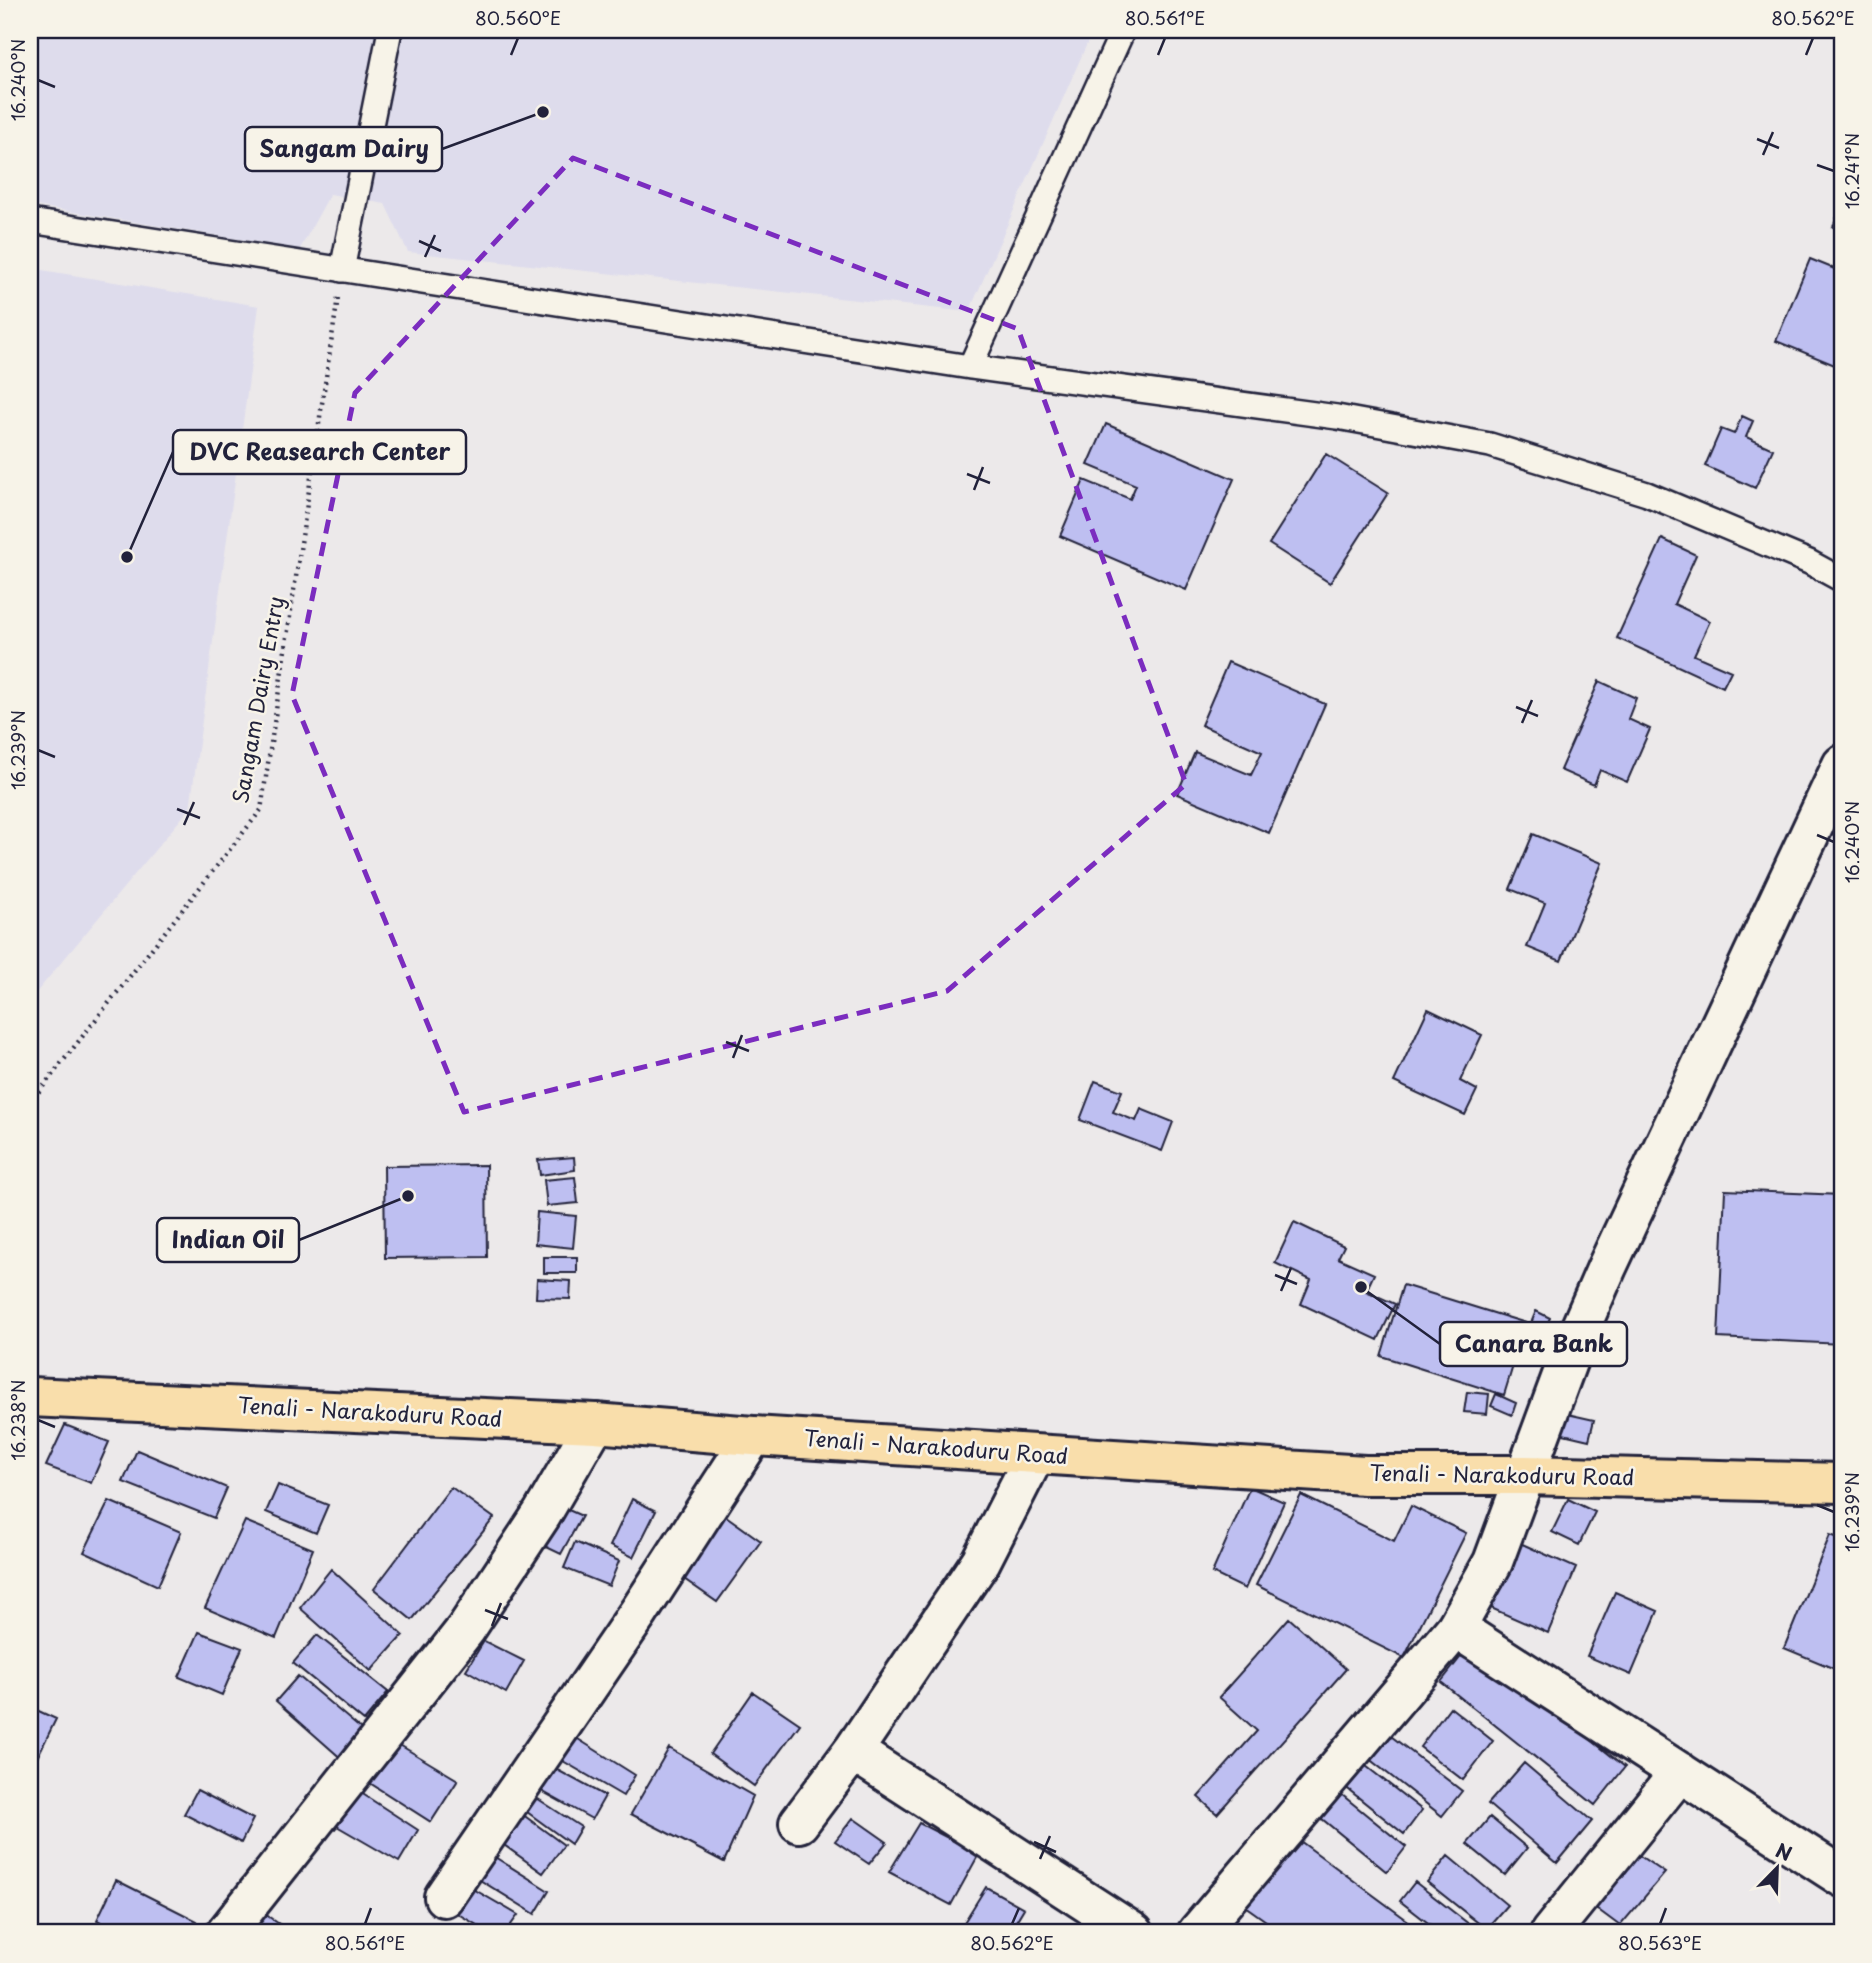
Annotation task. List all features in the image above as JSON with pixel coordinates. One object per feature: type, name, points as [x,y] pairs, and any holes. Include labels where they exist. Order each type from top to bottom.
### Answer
[{"type":"main road","name":"Tenali - Narakoduru Road","points":[[30,1397],[595,1423],[752,1436],[1365,1475],[1525,1475],[1842,1483]]},
{"type":"street","points":[[1197,1933],[1456,1628],[1493,1562],[1576,1338],[1842,765]]},
{"type":"street","points":[[226,1933],[466,1629],[535,1525],[595,1423]]},
{"type":"street","points":[[444,1897],[639,1612],[752,1436]]},
{"type":"street","points":[[799,1823],[853,1751],[981,1561],[1035,1455]]},
{"type":"street","points":[[1456,1628],[1842,1877]]},
{"type":"street","points":[[853,1751],[1134,1933]]},
{"type":"street","points":[[1550,1933],[1680,1772]]},
{"type":"lane","points":[[342,270],[390,30]]},
{"type":"lane","points":[[970,367],[1123,30]]},
{"type":"lane","points":[[30,222],[970,367],[1337,417],[1490,445],[1647,494],[1809,562],[1842,580]]},
{"type":"path","name":"Sangam Dairy Entry","points":[[30,1103],[261,810],[342,270]]},
{"type":"highlighted area","points":[[573,158],[1018,329],[1186,784],[947,991],[464,1112],[292,695],[355,393]]},
{"type":"shaded area","points":[[30,30],[1093,30],[969,312],[408,252],[385,204],[330,194],[300,249],[30,205]]},
{"type":"shaded area","points":[[30,268],[259,306],[190,808],[30,1000]]},
{"type":"building","points":[[1842,204],[1842,231],[1833,227]]},
{"type":"building","points":[[1810,259],[1842,272],[1842,368],[1776,341]]},
{"type":"building","points":[[1742,416],[1753,421],[1746,437],[1773,449],[1755,488],[1705,466],[1721,429],[1734,434]]},
{"type":"building","points":[[1106,424],[1234,479],[1186,590],[1060,536],[1084,480],[1130,499],[1136,485],[1088,465]]},
{"type":"building","points":[[1326,454],[1388,493],[1330,583],[1269,544]]},
{"type":"building","points":[[1662,539],[1696,555],[1674,604],[1710,621],[1694,655],[1731,671],[1723,687],[1617,638]]},
{"type":"building","points":[[1228,662],[1325,704],[1269,833],[1177,794],[1195,752],[1251,775],[1262,752],[1201,725]]},
{"type":"building","points":[[1599,681],[1636,698],[1628,719],[1650,729],[1627,782],[1600,770],[1594,785],[1560,770]]},
{"type":"building","points":[[1533,834],[1602,863],[1561,961],[1527,947],[1545,903],[1510,889]]},
{"type":"building","points":[[1428,1009],[1482,1035],[1460,1081],[1477,1090],[1465,1115],[1394,1082]]},
{"type":"building","points":[[1095,1081],[1122,1091],[1113,1112],[1136,1121],[1141,1109],[1173,1122],[1162,1151],[1080,1120]]},
{"type":"building","points":[[574,1157],[575,1170],[540,1175],[538,1160]]},
{"type":"building","points":[[486,1165],[487,1257],[385,1258],[384,1166]]},
{"type":"building","points":[[575,1177],[578,1203],[547,1206],[544,1180]]},
{"type":"building","points":[[1725,1190],[1842,1195],[1842,1344],[1718,1338]]},
{"type":"building","points":[[537,1212],[576,1216],[573,1248],[535,1244]]},
{"type":"building","points":[[1294,1222],[1344,1246],[1338,1258],[1374,1274],[1366,1291],[1395,1304],[1378,1340],[1301,1304],[1311,1280],[1275,1263]]},
{"type":"building","points":[[544,1257],[577,1257],[577,1273],[544,1273]]},
{"type":"building","points":[[537,1279],[571,1281],[570,1299],[536,1298]]},
{"type":"building","points":[[1403,1285],[1526,1323],[1504,1395],[1381,1356]]},
{"type":"building","points":[[1536,1311],[1550,1318],[1540,1339],[1527,1333]]},
{"type":"building","points":[[1467,1392],[1489,1394],[1487,1414],[1464,1412]]},
{"type":"building","points":[[1496,1394],[1516,1403],[1512,1415],[1491,1406]]},
{"type":"building","points":[[1563,1413],[1594,1420],[1589,1440],[1559,1433]]},
{"type":"building","points":[[65,1425],[109,1442],[91,1483],[46,1466]]},
{"type":"building","points":[[137,1450],[227,1488],[214,1518],[123,1482]]},
{"type":"building","points":[[278,1485],[328,1505],[316,1533],[266,1512]]},
{"type":"building","points":[[451,1487],[494,1518],[412,1620],[374,1589]]},
{"type":"building","points":[[1250,1487],[1284,1502],[1245,1589],[1212,1573]]},
{"type":"building","points":[[1301,1495],[1394,1541],[1411,1506],[1466,1533],[1404,1658],[1256,1585]]},
{"type":"building","points":[[632,1499],[656,1511],[633,1557],[610,1546]]},
{"type":"building","points":[[1568,1499],[1595,1512],[1579,1545],[1552,1532]]},
{"type":"building","points":[[109,1501],[181,1532],[158,1586],[84,1552]]},
{"type":"building","points":[[555,1504],[582,1516],[561,1554],[534,1541]]},
{"type":"building","points":[[719,1511],[761,1541],[717,1602],[674,1572]]},
{"type":"building","points":[[245,1521],[313,1549],[276,1638],[205,1608]]},
{"type":"building","points":[[1830,1535],[1842,1539],[1842,1672],[1784,1648]]},
{"type":"building","points":[[575,1542],[619,1561],[609,1586],[564,1568]]},
{"type":"building","points":[[1520,1543],[1576,1568],[1548,1633],[1491,1608]]},
{"type":"building","points":[[331,1569],[403,1635],[371,1671],[300,1608]]},
{"type":"building","points":[[1615,1592],[1658,1611],[1631,1675],[1587,1656]]},
{"type":"building","points":[[1289,1618],[1346,1669],[1217,1814],[1198,1797],[1257,1731],[1219,1697]]},
{"type":"building","points":[[199,1632],[242,1648],[222,1695],[179,1677]]},
{"type":"building","points":[[317,1635],[388,1692],[364,1721],[293,1663]]},
{"type":"building","points":[[484,1641],[524,1661],[506,1693],[466,1670]]},
{"type":"building","points":[[1471,1644],[1625,1767],[1595,1805],[1441,1682]]},
{"type":"building","points":[[298,1676],[367,1734],[344,1761],[276,1701]]},
{"type":"building","points":[[753,1692],[800,1724],[754,1786],[710,1754]]},
{"type":"building","points":[[30,1707],[56,1719],[36,1760],[30,1757]]},
{"type":"building","points":[[1450,1707],[1493,1741],[1463,1780],[1420,1747]]},
{"type":"building","points":[[1387,1733],[1462,1791],[1442,1816],[1368,1758]]},
{"type":"building","points":[[570,1734],[635,1775],[623,1796],[556,1757]]},
{"type":"building","points":[[393,1741],[458,1780],[431,1822],[362,1778]]},
{"type":"building","points":[[669,1748],[753,1796],[724,1862],[631,1814]]},
{"type":"building","points":[[1357,1759],[1422,1810],[1404,1834],[1338,1781]]},
{"type":"building","points":[[1524,1763],[1592,1821],[1557,1863],[1488,1804]]},
{"type":"building","points":[[550,1766],[605,1796],[592,1819],[538,1789]]},
{"type":"building","points":[[355,1789],[418,1830],[399,1862],[330,1822]]},
{"type":"building","points":[[197,1790],[253,1819],[241,1843],[184,1814]]},
{"type":"building","points":[[1336,1790],[1406,1847],[1387,1872],[1316,1814]]},
{"type":"building","points":[[532,1795],[581,1827],[571,1844],[523,1809]]},
{"type":"building","points":[[522,1814],[564,1845],[543,1873],[497,1840]]},
{"type":"building","points":[[1490,1817],[1527,1848],[1505,1875],[1467,1844]]},
{"type":"building","points":[[853,1818],[887,1842],[869,1864],[835,1841]]},
{"type":"building","points":[[919,1823],[979,1854],[951,1905],[889,1872]]},
{"type":"building","points":[[1296,1838],[1411,1923],[1404,1933],[1283,1933],[1245,1906]]},
{"type":"building","points":[[1622,1844],[1665,1873],[1620,1926],[1589,1903]]},
{"type":"building","points":[[490,1854],[549,1891],[535,1914],[475,1877]]},
{"type":"building","points":[[1448,1856],[1507,1905],[1486,1929],[1427,1882]]},
{"type":"building","points":[[116,1880],[197,1921],[191,1933],[123,1933],[97,1920]]},
{"type":"building","points":[[1415,1882],[1479,1933],[1441,1933],[1400,1901]]},
{"type":"building","points":[[463,1883],[518,1915],[505,1933],[491,1933],[446,1907]]},
{"type":"building","points":[[986,1887],[1024,1908],[1009,1933],[980,1933],[963,1924]]},
{"type":"building","points":[[262,1912],[292,1933],[246,1933]]},
{"type":"place","name":"Sangam Dairy","points":[[543,112]]},
{"type":"place","name":"DVC Reasearch Center","points":[[127,557]]},
{"type":"place","name":"Indian Oil","points":[[408,1196]]},
{"type":"place","name":"Canara Bank","points":[[1361,1287]]}]
